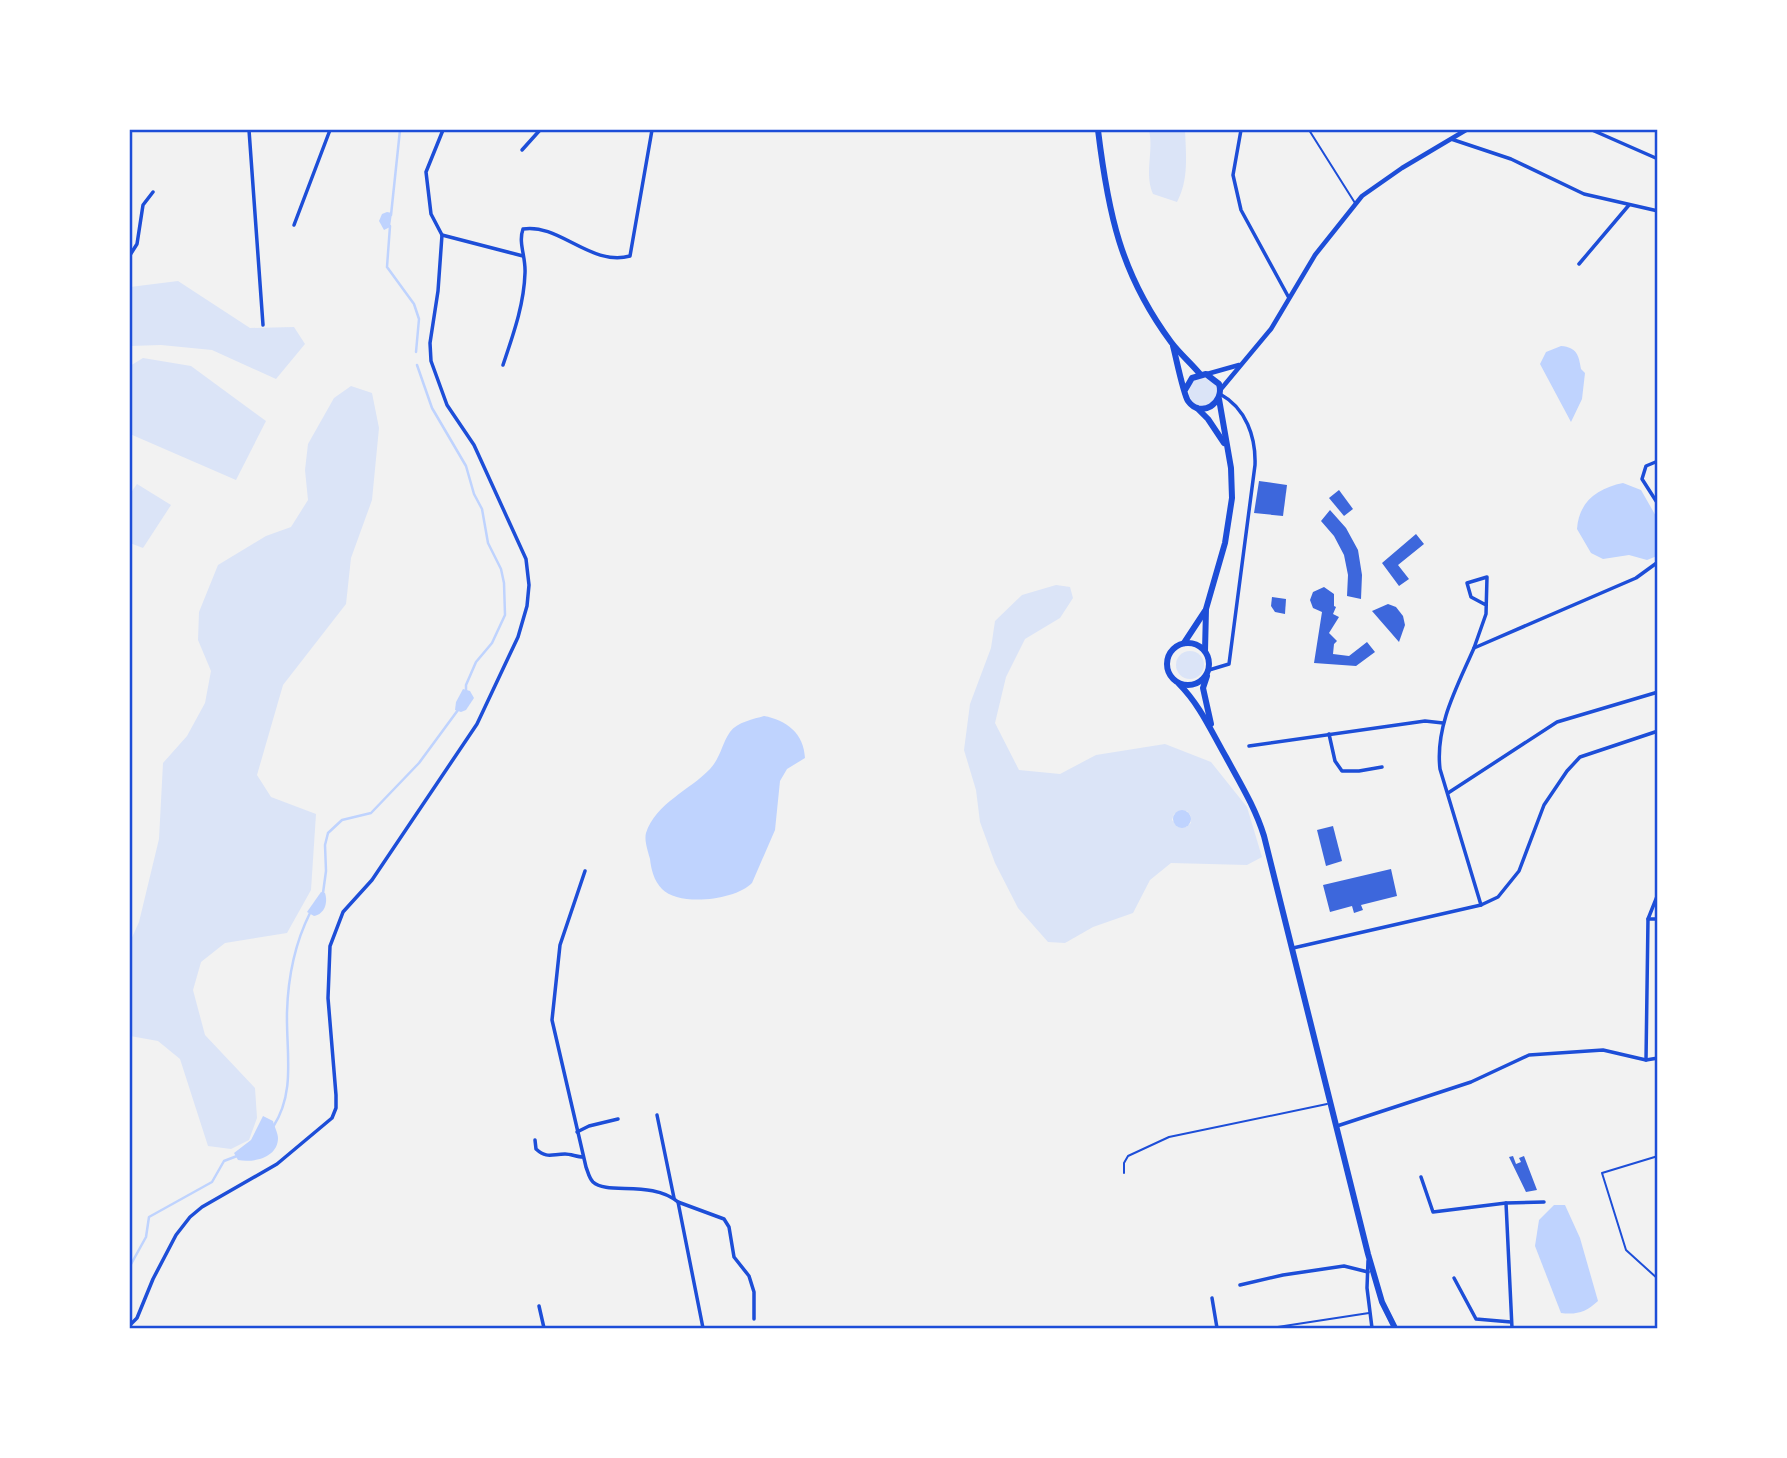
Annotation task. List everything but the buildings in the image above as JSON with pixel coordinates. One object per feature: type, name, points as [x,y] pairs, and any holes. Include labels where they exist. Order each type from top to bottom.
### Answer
[{"type":"main road","points":[[1098,130],[1109,206],[1118,241],[1136,285],[1172,344],[1203,374],[1215,380],[1220,394],[1232,476],[1231,512],[1206,609],[1205,651]]},
{"type":"main road","points":[[1172,344],[1188,400],[1208,419],[1227,447]]},
{"type":"main road","points":[[1185,390],[1192,378],[1203,374]]},
{"type":"main road","points":[[1195,407],[1211,407],[1220,394]]},
{"type":"main road","points":[[1206,609],[1184,643],[1173,650],[1167,662],[1169,675],[1191,696],[1257,813],[1368,1254],[1382,1303],[1395,1328]]},
{"type":"main road","points":[[1184,643],[1196,645],[1205,651],[1209,658],[1203,688],[1212,729]]},
{"type":"main road","points":[[1179,684],[1192,686],[1208,672]]},
{"type":"street","points":[[249,130],[262,325]]},
{"type":"street","points":[[294,225],[330,130]]},
{"type":"street","points":[[130,1325],[137,1318],[153,1279],[176,1235],[190,1217],[202,1207],[277,1164],[332,1118],[337,1095],[328,998],[330,946],[343,912],[372,880],[477,724],[518,637],[527,606],[529,585],[526,559],[474,445],[447,405],[431,361],[430,343],[438,291],[442,235],[431,214],[426,172],[443,130]]},
{"type":"street","points":[[522,150],[540,130]]},
{"type":"street","points":[[503,365],[519,317],[525,272],[520,237],[523,229],[532,227],[603,256],[619,259],[630,256],[652,130]]},
{"type":"street","points":[[1241,130],[1233,175],[1241,210],[1290,300]]},
{"type":"street","points":[[1208,672],[1229,664],[1255,454],[1253,436],[1245,420],[1220,394],[1240,365],[1262,341],[1290,300],[1315,255],[1363,196],[1402,168],[1466,130]]},
{"type":"street","points":[[1592,130],[1657,159]]},
{"type":"street","points":[[1451,139],[1511,159],[1584,194],[1657,211]]},
{"type":"street","points":[[130,255],[137,244],[143,205],[153,192]]},
{"type":"street","points":[[1579,264],[1629,205]]},
{"type":"street","points":[[442,235],[523,256]]},
{"type":"street","points":[[1203,374],[1240,365]]},
{"type":"street","points":[[1657,461],[1646,466],[1642,479],[1657,504]]},
{"type":"street","points":[[1474,648],[1636,578],[1657,562]]},
{"type":"street","points":[[1481,905],[1440,769],[1438,751],[1443,723],[1486,614],[1486,605],[1486,577],[1467,583],[1471,597],[1486,605]]},
{"type":"street","points":[[1448,793],[1557,722],[1657,692]]},
{"type":"street","points":[[1249,746],[1425,720],[1443,723]]},
{"type":"street","points":[[1293,948],[1481,905],[1498,897],[1518,871],[1544,805],[1580,757],[1657,730]]},
{"type":"street","points":[[1329,734],[1335,761],[1342,771],[1382,767]]},
{"type":"street","points":[[585,871],[560,945],[552,1020],[583,1157],[591,1180],[599,1186],[654,1190],[668,1194],[676,1200],[724,1219],[729,1227],[734,1257],[749,1276],[754,1292],[754,1319]]},
{"type":"street","points":[[1646,1060],[1648,919],[1657,894]]},
{"type":"street","points":[[1648,919],[1657,919]]},
{"type":"street","points":[[1337,1126],[1471,1082],[1528,1055],[1603,1050],[1646,1060],[1657,1058]]},
{"type":"street","points":[[657,1115],[703,1328]]},
{"type":"street","points":[[577,1132],[618,1119]]},
{"type":"street","points":[[535,1140],[536,1149],[544,1155],[551,1157],[566,1154],[583,1157]]},
{"type":"street","points":[[1422,1177],[1433,1212],[1506,1203],[1544,1202]]},
{"type":"street","points":[[1506,1203],[1512,1328]]},
{"type":"street","points":[[1368,1254],[1372,1328]]},
{"type":"street","points":[[1240,1285],[1283,1275],[1344,1266],[1367,1272]]},
{"type":"street","points":[[1454,1278],[1476,1319],[1512,1322]]},
{"type":"street","points":[[1212,1298],[1217,1328]]},
{"type":"street","points":[[539,1306],[544,1328]]},
{"type":"lane","points":[[1309,130],[1356,204]]},
{"type":"lane","points":[[1124,1173],[1124,1163],[1128,1156],[1138,1149],[1169,1137],[1331,1103]]},
{"type":"lane","points":[[1657,1156],[1602,1173],[1626,1250],[1657,1279]]},
{"type":"lane","points":[[1271,1328],[1370,1313]]},
{"type":"shaded area","points":[[1149,130],[1185,130],[1185,176],[1177,202],[1153,194],[1149,178]]},
{"type":"shaded area","points":[[178,281],[250,328],[294,327],[305,344],[276,379],[212,350],[161,345],[130,346],[130,287]]},
{"type":"shaded area","points":[[143,358],[191,366],[266,421],[236,480],[130,434],[130,366]]},
{"type":"shaded area","points":[[1203,378],[1213,382],[1217,392],[1213,402],[1203,406],[1193,402],[1189,392],[1193,382]]},
{"type":"shaded area","points":[[351,386],[372,393],[379,428],[372,500],[351,558],[346,604],[283,685],[257,775],[271,797],[316,814],[311,890],[287,933],[225,943],[201,962],[193,990],[205,1035],[255,1088],[257,1118],[249,1140],[231,1149],[208,1146],[180,1059],[158,1041],[130,1036],[130,942],[139,922],[159,839],[163,763],[187,736],[205,703],[211,671],[198,640],[199,612],[218,565],[266,536],[291,527],[308,500],[305,470],[308,444],[334,398]]},
{"type":"shaded area","points":[[137,484],[171,505],[143,548],[130,543],[130,494]]},
{"type":"shaded area","points":[[1056,585],[1070,587],[1073,598],[1060,618],[1025,639],[1006,677],[995,723],[1019,770],[1060,774],[1096,755],[1165,744],[1211,762],[1247,807],[1262,857],[1247,865],[1171,863],[1150,880],[1133,913],[1093,927],[1065,943],[1048,942],[1018,908],[995,863],[980,822],[976,790],[964,750],[970,704],[991,648],[995,621],[1022,595]],"holes":[[[1187,811],[1191,816],[1191,823],[1186,827],[1177,826],[1172,820],[1174,814]]]},
{"type":"shaded area","points":[[1190,651],[1200,655],[1204,665],[1200,675],[1190,679],[1180,675],[1176,665],[1180,655]]},
{"type":"water","points":[[392,213],[390,227],[384,230],[379,221],[382,214]]},
{"type":"water","points":[[1561,346],[1571,348],[1576,353],[1585,373],[1582,399],[1571,422],[1540,364],[1546,352]]},
{"type":"water","points":[[1623,483],[1641,490],[1657,518],[1657,556],[1647,560],[1629,555],[1603,559],[1591,553],[1577,529],[1582,511],[1591,497],[1606,488]]},
{"type":"water","points":[[463,689],[470,691],[474,698],[466,710],[461,712],[455,710]]},
{"type":"water","points":[[764,716],[780,721],[792,729],[801,741],[805,758],[787,769],[780,781],[775,830],[752,883],[734,894],[721,897],[694,899],[670,895],[659,886],[652,871],[646,839],[651,822],[665,805],[710,769],[733,729],[746,721]]},
{"type":"water","points":[[1182,810],[1188,813],[1191,819],[1188,825],[1182,828],[1176,825],[1173,819],[1176,813]]},
{"type":"water","points":[[321,892],[325,893],[325,907],[321,913],[314,916],[307,912]]},
{"type":"water","points":[[263,1116],[273,1121],[278,1138],[277,1145],[264,1158],[238,1160],[234,1153],[251,1140]]},
{"type":"water","points":[[1554,1205],[1565,1205],[1580,1238],[1598,1301],[1585,1310],[1572,1314],[1561,1313],[1535,1246],[1539,1220]]},
{"type":"waterway","points":[[391,215],[400,130]]},
{"type":"waterway","points":[[390,226],[387,267],[414,304],[419,319],[416,352]]},
{"type":"waterway","points":[[417,365],[432,408],[466,466],[474,494],[482,509],[488,543],[501,569],[504,583],[505,615],[492,643],[476,662],[466,691]]},
{"type":"waterway","points":[[323,893],[328,833],[342,820],[371,813],[419,763],[458,710]]},
{"type":"waterway","points":[[273,1127],[285,1100],[287,1086],[287,1012],[291,974],[300,936],[310,913]]},
{"type":"waterway","points":[[130,1266],[146,1237],[149,1217],[212,1182],[224,1161],[237,1156]]}]
